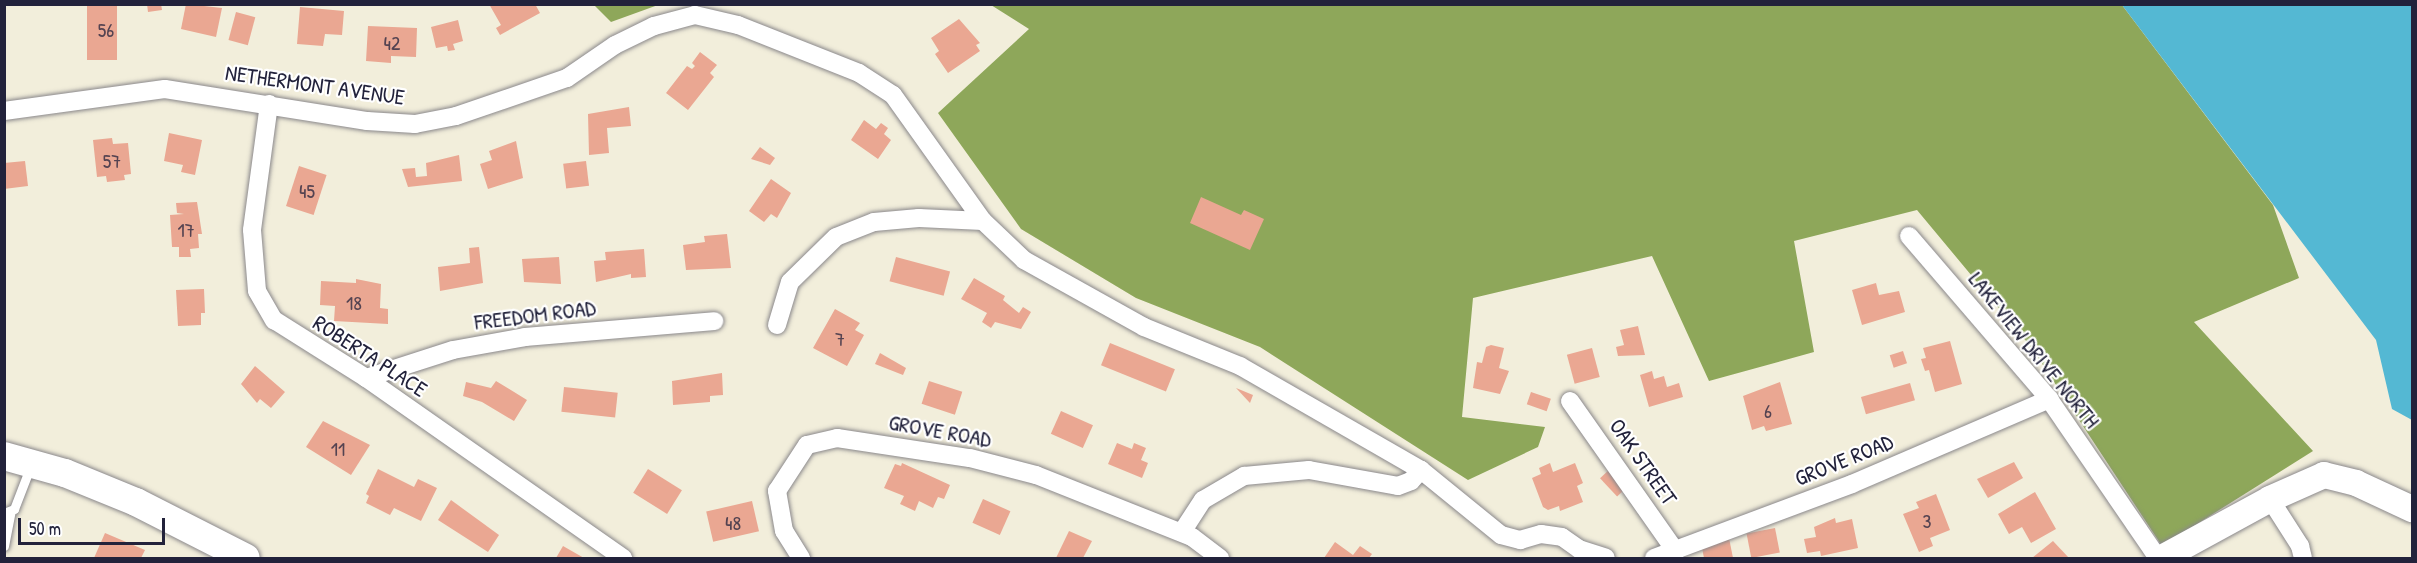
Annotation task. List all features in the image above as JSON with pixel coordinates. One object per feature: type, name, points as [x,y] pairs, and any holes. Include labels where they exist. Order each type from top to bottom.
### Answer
[{"type":"main road","points":[[4,456],[32,463],[135,502],[246,558]]},
{"type":"street","name":"NETHERMONT AVENUE","points":[[4,111],[165,90],[367,121],[415,124],[456,116],[567,78],[635,36],[695,15],[738,24],[848,69],[893,95],[983,221]]},
{"type":"street","name":"ROBERTA PLACE","points":[[268,104],[252,230],[257,291],[274,320],[287,331],[366,378],[623,558]]},
{"type":"street","points":[[777,325],[790,282],[836,237],[874,222],[920,218],[983,221],[1024,260],[1075,291],[1144,327],[1240,366],[1421,470],[1501,536],[1520,540],[1540,534],[1562,537],[1580,549],[1606,558]]},
{"type":"street","name":"LAKEVIEW DRIVE NORTH","points":[[1909,236],[2049,399],[2160,558]]},
{"type":"street","name":"FREEDOM ROAD","points":[[366,378],[453,350],[525,338],[714,321]]},
{"type":"street","name":"GROVE ROAD","points":[[1654,558],[1676,552],[1852,484],[2049,399]]},
{"type":"street","name":"OAK STREET","points":[[1570,401],[1676,552]]},
{"type":"street","name":"GROVE ROAD","points":[[801,558],[784,531],[777,491],[807,445],[837,438],[970,458],[1036,475],[1182,532],[1220,558]]},
{"type":"street","points":[[1182,532],[1203,500],[1244,476],[1309,470],[1398,486],[1411,481],[1421,470]]},
{"type":"street","points":[[2160,558],[2270,499],[2324,475],[2336,476],[2412,509]]},
{"type":"street","points":[[2270,499],[2300,546],[2303,558]]},
{"type":"lane","points":[[4,546],[8,512],[32,463]]},
{"type":"green space","points":[[594,5],[658,5],[611,22]]},
{"type":"green space","points":[[991,5],[2122,5],[2273,205],[2299,278],[2194,322],[2313,451],[2162,546],[2031,347],[1917,210],[1794,241],[1814,352],[1709,381],[1652,256],[1473,298],[1462,417],[1545,427],[1538,447],[1468,480],[1260,347],[1136,298],[1021,229],[938,113],[1029,29]]},
{"type":"water","points":[[2122,5],[2412,5],[2412,420],[2392,409],[2376,340]]},
{"type":"building","points":[[87,4],[117,4],[117,60],[87,60]]},
{"type":"building","points":[[147,4],[161,4],[162,10],[148,12]]},
{"type":"building","points":[[186,4],[222,8],[216,37],[181,29]]},
{"type":"building","points":[[489,4],[535,4],[540,13],[500,35],[496,28],[501,25]]},
{"type":"building","points":[[300,7],[344,11],[342,35],[325,34],[323,46],[297,44]]},
{"type":"building","points":[[236,12],[255,17],[248,45],[228,40]]},
{"type":"building","points":[[959,19],[980,43],[976,45],[980,51],[948,73],[935,54],[939,51],[931,38]]},
{"type":"building","points":[[458,20],[463,41],[453,44],[455,50],[448,51],[447,46],[436,48],[431,27]]},
{"type":"building","points":[[368,26],[417,28],[416,57],[391,56],[391,63],[366,61]]},
{"type":"building","points":[[700,52],[717,65],[710,73],[714,77],[688,110],[666,93],[687,66],[692,69],[695,66],[692,63]]},
{"type":"building","points":[[629,107],[631,126],[607,128],[609,153],[589,155],[588,114]]},
{"type":"building","points":[[864,120],[876,129],[881,123],[888,128],[884,134],[891,140],[878,159],[851,140]]},
{"type":"building","points":[[169,133],[202,140],[195,175],[181,172],[183,165],[164,161]]},
{"type":"building","points":[[112,138],[113,144],[128,143],[131,174],[124,175],[125,180],[107,182],[106,176],[97,177],[93,140]]},
{"type":"building","points":[[516,141],[523,178],[488,189],[480,164],[492,160],[489,151]]},
{"type":"building","points":[[760,147],[775,158],[770,165],[751,159]]},
{"type":"building","points":[[459,155],[462,181],[408,187],[402,169],[415,168],[416,177],[427,176],[426,163]]},
{"type":"building","points":[[25,161],[28,186],[4,189],[4,163]]},
{"type":"building","points":[[586,161],[589,186],[566,189],[563,164]]},
{"type":"building","points":[[299,166],[327,175],[314,215],[286,206]]},
{"type":"building","points":[[771,179],[791,193],[777,218],[771,214],[764,222],[749,211]]},
{"type":"building","points":[[1201,197],[1241,215],[1244,210],[1264,219],[1250,250],[1190,223]]},
{"type":"building","points":[[197,202],[202,234],[198,234],[199,248],[190,249],[191,257],[179,257],[179,247],[172,247],[170,215],[184,214],[177,213],[176,203]]},
{"type":"building","points":[[727,234],[731,268],[686,270],[683,245],[705,242],[704,236]]},
{"type":"building","points":[[479,247],[483,283],[440,291],[438,267],[470,263],[469,248]]},
{"type":"building","points":[[644,249],[646,277],[631,278],[631,274],[596,282],[594,261],[606,260],[605,252]]},
{"type":"building","points":[[559,257],[561,284],[524,282],[522,259]]},
{"type":"building","points":[[896,257],[950,271],[944,296],[890,281]]},
{"type":"building","points":[[974,278],[1005,296],[1003,300],[1019,313],[1023,307],[1031,312],[1021,329],[995,322],[991,328],[982,322],[987,313],[961,299]]},
{"type":"building","points":[[356,279],[381,284],[380,308],[388,309],[388,324],[334,321],[335,306],[320,305],[321,281],[356,283]]},
{"type":"building","points":[[1876,283],[1879,295],[1899,291],[1905,312],[1862,325],[1852,290]]},
{"type":"building","points":[[204,289],[205,313],[201,313],[201,325],[178,326],[176,290]]},
{"type":"building","points":[[835,309],[860,323],[855,330],[864,335],[847,366],[813,348]]},
{"type":"building","points":[[1638,326],[1645,355],[1618,356],[1616,347],[1624,345],[1620,330]]},
{"type":"building","points":[[1950,341],[1962,384],[1935,392],[1929,370],[1925,371],[1921,359],[1926,358],[1923,348]]},
{"type":"building","points":[[1110,343],[1175,369],[1166,391],[1101,365]]},
{"type":"building","points":[[1491,345],[1504,348],[1499,368],[1509,371],[1500,394],[1473,388],[1477,362],[1482,363],[1486,347]]},
{"type":"building","points":[[1592,348],[1600,377],[1575,384],[1567,355]]},
{"type":"building","points":[[1903,351],[1907,363],[1894,368],[1890,355]]},
{"type":"building","points":[[880,353],[906,368],[903,375],[875,364]]},
{"type":"building","points":[[255,366],[285,392],[271,408],[260,399],[257,403],[241,384]]},
{"type":"building","points":[[1652,371],[1654,379],[1664,376],[1667,387],[1679,383],[1683,397],[1649,407],[1640,375]]},
{"type":"building","points":[[722,373],[723,395],[710,396],[710,402],[673,405],[672,381]]},
{"type":"building","points":[[496,381],[527,400],[514,421],[482,402],[463,396],[466,382],[491,388]]},
{"type":"building","points":[[929,381],[962,392],[955,415],[922,404]]},
{"type":"building","points":[[1780,382],[1792,424],[1766,431],[1764,426],[1752,430],[1743,396]]},
{"type":"building","points":[[1910,383],[1915,400],[1866,414],[1861,397]]},
{"type":"building","points":[[564,387],[618,393],[615,418],[561,412]]},
{"type":"building","points":[[1236,388],[1253,395],[1250,403]]},
{"type":"building","points":[[1531,392],[1551,399],[1547,411],[1527,404]]},
{"type":"building","points":[[1061,411],[1093,425],[1083,448],[1051,434]]},
{"type":"building","points":[[323,421],[370,445],[351,475],[306,447]]},
{"type":"building","points":[[1117,443],[1132,449],[1134,443],[1146,448],[1141,460],[1148,463],[1142,478],[1108,464]]},
{"type":"building","points":[[2014,462],[2023,478],[1988,498],[1977,479]]},
{"type":"building","points":[[902,463],[950,485],[944,499],[938,497],[933,508],[919,501],[915,511],[900,504],[904,496],[884,488],[895,464],[901,466]]},
{"type":"building","points":[[1550,463],[1553,472],[1575,463],[1583,483],[1577,486],[1583,502],[1560,511],[1559,506],[1548,510],[1543,507],[1532,478],[1541,474],[1539,468]]},
{"type":"building","points":[[1611,468],[1628,486],[1617,497],[1600,478]]},
{"type":"building","points":[[378,469],[414,487],[418,479],[437,488],[421,521],[394,508],[390,515],[366,503],[369,496],[366,494]]},
{"type":"building","points":[[648,469],[682,490],[667,514],[633,493]]},
{"type":"building","points":[[2035,492],[2056,529],[2031,543],[2022,527],[2009,534],[1998,514]]},
{"type":"building","points":[[1936,494],[1950,530],[1930,538],[1933,546],[1919,552],[1903,514],[1919,508],[1916,502]]},
{"type":"building","points":[[983,499],[1010,511],[1000,535],[972,523]]},
{"type":"building","points":[[451,500],[499,535],[488,552],[438,520]]},
{"type":"building","points":[[752,501],[759,531],[713,542],[706,512]]},
{"type":"building","points":[[1835,518],[1836,523],[1852,519],[1858,548],[1821,556],[1820,551],[1807,553],[1804,539],[1816,537],[1814,527]]},
{"type":"building","points":[[1775,528],[1780,553],[1751,558],[1747,534]]},
{"type":"building","points":[[1069,531],[1092,541],[1083,558],[1056,558]]},
{"type":"building","points":[[105,533],[145,550],[141,558],[94,558]]},
{"type":"building","points":[[1729,538],[1733,558],[1704,558],[1702,548]]},
{"type":"building","points":[[2053,541],[2069,558],[2032,558]]},
{"type":"building","points":[[1335,542],[1353,555],[1360,546],[1372,554],[1369,558],[1324,558]]},
{"type":"building","points":[[563,546],[584,558],[556,558]]}]
